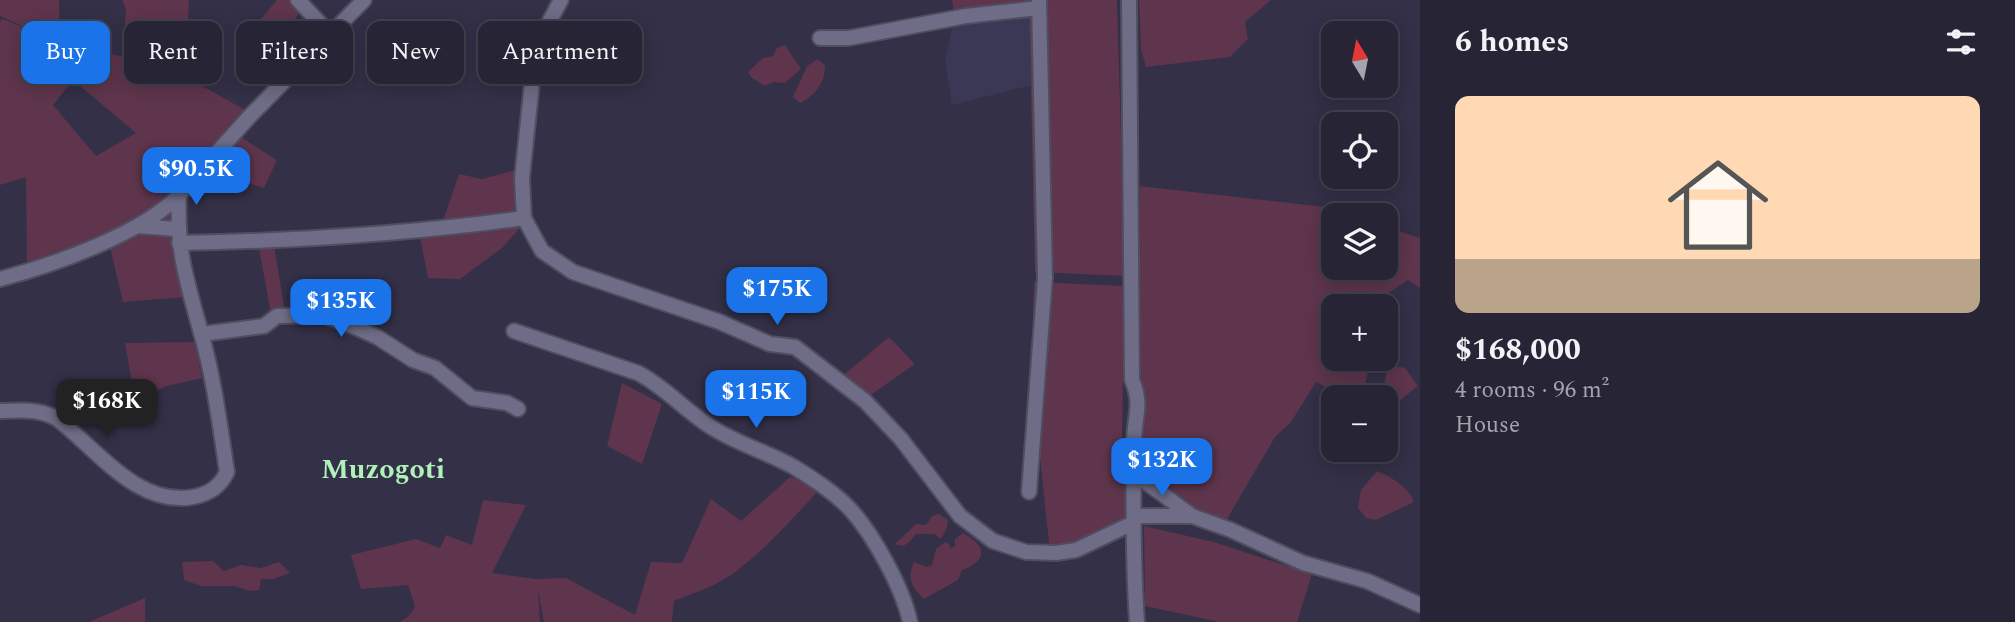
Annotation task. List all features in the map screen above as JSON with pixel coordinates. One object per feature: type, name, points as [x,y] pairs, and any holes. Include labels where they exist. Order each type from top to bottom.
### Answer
[{"type":"street","points":[[298,0],[318,21]]},
{"type":"street","points":[[343,21],[365,0]]},
{"type":"street","points":[[561,0],[547,26],[534,64],[522,178],[524,218],[542,251],[573,272],[720,322],[770,344],[795,348],[865,401],[901,439],[960,516],[993,541],[1026,552],[1056,553],[1076,550],[1133,520],[1192,516]]},
{"type":"street","points":[[1129,0],[1132,380],[1139,396],[1134,440],[1133,520],[1137,622]]},
{"type":"street","points":[[820,38],[849,38],[1039,4],[1045,292],[1029,492]]},
{"type":"street","points":[[0,279],[56,262],[162,212],[281,84]]},
{"type":"street","points":[[0,411],[33,411],[56,418],[110,465],[154,494],[179,498],[204,495],[214,489],[227,472],[202,334],[191,300],[178,236],[179,195]]},
{"type":"street","points":[[136,226],[178,236],[304,239],[447,229],[524,218]]},
{"type":"street","points":[[202,334],[264,326],[277,316],[323,315],[377,337],[413,360],[435,368],[472,398],[506,403],[518,409]]},
{"type":"street","points":[[514,331],[645,377],[717,431],[794,468],[826,489],[850,510],[871,539],[898,586],[910,622]]},
{"type":"street","points":[[1135,474],[1192,516],[1231,530],[1303,563],[1367,581],[1420,605]]},
{"type":"shaded area","points":[[0,0],[59,0],[60,21],[21,21],[21,25],[0,16]]},
{"type":"shaded area","points":[[122,0],[189,0],[188,21],[125,21],[126,9]]},
{"type":"shaded area","points":[[277,0],[294,0],[302,10],[293,21],[259,21]]},
{"type":"shaded area","points":[[952,0],[1117,0],[1125,276],[1035,272],[1029,6],[954,12]]},
{"type":"shaded area","points":[[1139,0],[1271,0],[1245,22],[1248,39],[1230,57],[1146,67],[1141,50]]},
{"type":"shaded area","points":[[1030,13],[1032,85],[952,105],[945,61],[954,20]]},
{"type":"shaded area","points":[[2,19],[21,26],[21,84],[70,84],[53,105],[96,156],[136,133],[78,84],[110,84],[110,54],[123,57],[124,41],[124,84],[199,84],[249,112],[181,180],[159,211],[27,269],[26,177],[0,185]]},
{"type":"shaded area","points":[[785,45],[801,69],[785,83],[774,82],[765,86],[752,78],[748,72],[763,58],[773,56],[777,48]]},
{"type":"shaded area","points":[[818,59],[825,66],[821,83],[815,93],[800,103],[793,97],[807,66]]},
{"type":"shaded area","points":[[239,136],[277,160],[264,188],[209,167]]},
{"type":"shaded area","points":[[519,169],[519,215],[441,227],[459,174],[482,179]]},
{"type":"shaded area","points":[[1140,186],[1321,207],[1321,280],[1398,280],[1398,231],[1420,238],[1420,288],[1408,280],[1387,294],[1321,294],[1321,371],[1368,371],[1365,385],[1322,385],[1316,382],[1291,422],[1275,437],[1220,531],[1158,488],[1136,464]]},
{"type":"shaded area","points":[[174,202],[174,247],[184,297],[123,302],[109,243]]},
{"type":"shaded area","points":[[521,223],[521,227],[502,248],[460,279],[428,278],[420,237],[441,237]]},
{"type":"shaded area","points":[[256,232],[274,245],[286,319],[273,325]]},
{"type":"shaded area","points":[[1034,282],[1124,286],[1122,445],[1128,524],[1079,556],[1051,561],[1035,387]]},
{"type":"shaded area","points":[[889,337],[915,364],[862,401],[839,379]]},
{"type":"shaded area","points":[[195,342],[202,378],[167,386],[135,399],[125,343]]},
{"type":"shaded area","points":[[1398,367],[1405,368],[1418,386],[1398,402],[1398,385],[1384,385],[1387,371],[1398,371]]},
{"type":"shaded area","points":[[622,383],[662,404],[642,464],[607,446]]},
{"type":"shaded area","points":[[1377,471],[1404,487],[1414,502],[1376,520],[1366,518],[1358,508],[1361,490]]},
{"type":"shaded area","points":[[790,477],[820,489],[746,564],[727,578],[674,601],[672,622],[544,622],[538,590],[540,622],[400,622],[409,616],[408,611],[410,615],[415,606],[408,585],[361,589],[351,555],[416,539],[440,548],[446,535],[472,545],[483,500],[526,505],[492,573],[536,579],[566,578],[635,615],[651,562],[682,563],[711,499],[741,521]]},
{"type":"shaded area","points":[[939,514],[948,520],[941,539],[934,534],[916,534],[905,545],[895,544],[916,524],[926,525],[932,516]]},
{"type":"shaded area","points":[[1144,526],[1214,542],[1312,574],[1297,622],[1219,622],[1145,606]]},
{"type":"shaded area","points":[[963,533],[977,543],[980,558],[962,570],[958,580],[924,599],[912,582],[914,562],[927,567],[932,565],[936,549],[945,542],[950,548],[955,547],[955,539]]},
{"type":"shaded area","points":[[213,561],[224,571],[241,565],[261,568],[279,562],[290,573],[273,579],[261,579],[259,590],[250,591],[235,586],[201,586],[184,580],[182,562]]},
{"type":"shaded area","points":[[145,598],[145,622],[89,622]]},
{"type":"district","name":"Muzogoti","points":[[383,468]]}]
